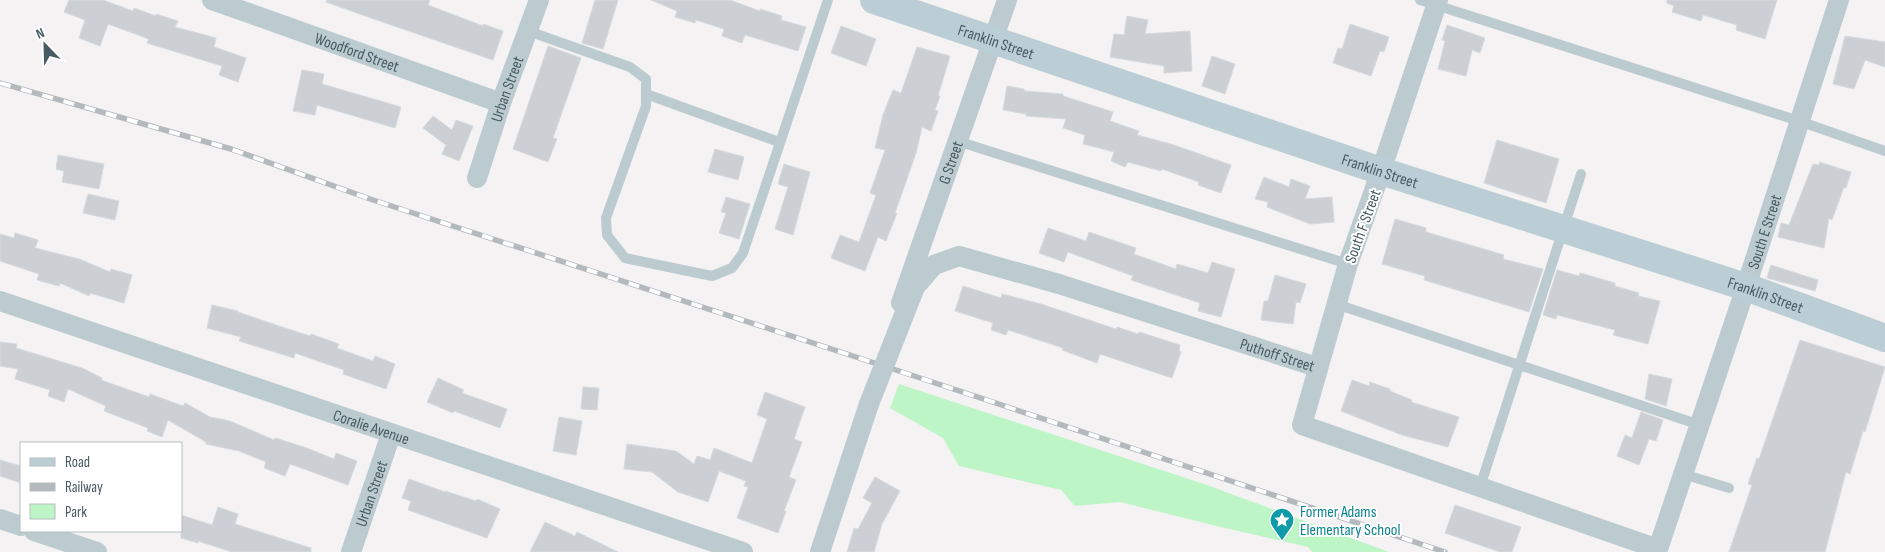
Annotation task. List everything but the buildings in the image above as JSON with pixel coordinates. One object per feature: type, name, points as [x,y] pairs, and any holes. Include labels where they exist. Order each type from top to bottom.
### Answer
[{"type":"street","name":"Woodford Street","points":[[212,0],[501,103]]},
{"type":"street","name":"Urban Street","points":[[477,178],[501,103],[538,0]]},
{"type":"street","name":"Franklin Street","points":[[874,0],[1381,171],[1746,288],[1885,338]]},
{"type":"street","name":"G Street","points":[[893,326],[1007,0]]},
{"type":"street","name":"South E Street","points":[[1658,549],[1746,288],[1839,0]]},
{"type":"street","name":"South F Street","points":[[1318,367],[1348,264],[1381,171],[1432,2]]},
{"type":"street","name":"Puthoff Street","points":[[820,552],[869,404],[915,287],[934,265],[959,256],[1060,284],[1318,367],[1302,425],[1658,549]]},
{"type":"street","name":"Coralie Avenue","points":[[0,301],[743,552]]},
{"type":"street","name":"Urban Street","points":[[351,552],[391,434]]},
{"type":"street","points":[[0,519],[20,526]]},
{"type":"street","points":[[37,532],[96,552]]},
{"type":"lane","points":[[528,31],[630,67],[646,79],[646,106],[606,218],[607,235],[626,258],[712,276],[732,268],[743,252],[828,0]]},
{"type":"lane","points":[[1432,2],[1799,121],[1885,151]]},
{"type":"lane","points":[[646,94],[779,142]]},
{"type":"lane","points":[[957,141],[1348,264]]},
{"type":"lane","points":[[1480,487],[1581,174]]},
{"type":"lane","points":[[1336,304],[1700,425]]},
{"type":"lane","points":[[1683,474],[1729,488]]},
{"type":"green space","points":[[899,384],[1207,485],[1389,552],[1312,552],[1308,547],[1120,502],[1075,506],[1061,490],[959,466],[943,438],[890,408]]},
{"type":"railway","points":[[0,83],[231,149],[370,199],[902,372],[1445,552]]},
{"type":"place","name":"Former Adams Elementary School","points":[[1282,541]]}]
